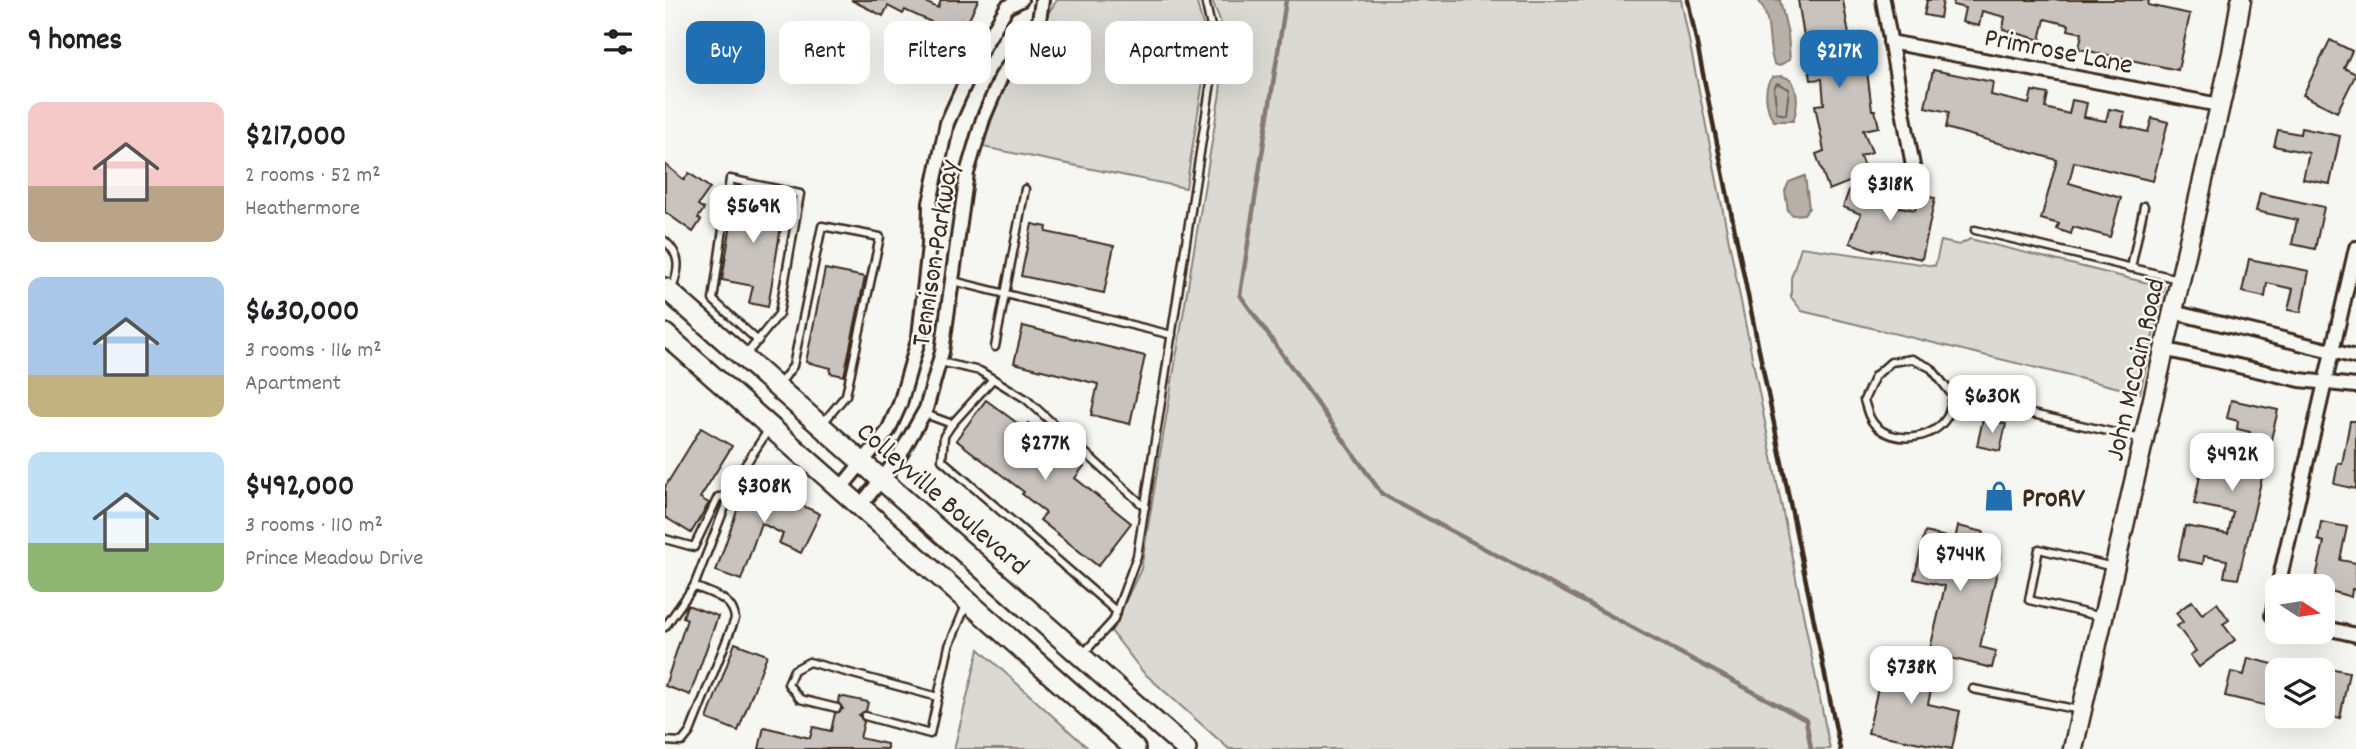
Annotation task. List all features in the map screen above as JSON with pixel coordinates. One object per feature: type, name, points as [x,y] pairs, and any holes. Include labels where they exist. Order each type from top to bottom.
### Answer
[{"type":"main road","name":"John McCain Road","points":[[2073,749],[2241,0]]},
{"type":"main road","name":"Colleyville Boulevard","points":[[668,290],[1186,749]]},
{"type":"main road","points":[[665,334],[1135,749]]},
{"type":"street","name":"Tennison Parkway","points":[[840,488],[888,431],[900,404],[919,337],[926,278],[930,203],[947,123],[976,60],[1007,7],[1021,0]]},
{"type":"street","name":"Tennison Parkway","points":[[860,506],[914,436],[925,414],[940,362],[967,173],[979,131],[1001,77],[1039,21],[1042,0]]},
{"type":"street","points":[[1883,0],[1913,166]]},
{"type":"street","name":"Primrose Lane","points":[[1890,42],[2218,105]]},
{"type":"street","points":[[2281,574],[2356,248]]},
{"type":"street","points":[[926,278],[951,281]]},
{"type":"street","points":[[2173,312],[2356,357]]},
{"type":"street","points":[[2164,349],[2326,384],[2356,386]]},
{"type":"street","points":[[2335,630],[2356,635]]},
{"type":"lane","points":[[1082,656],[1113,621],[1137,556],[1214,63],[1214,40],[1205,0]]},
{"type":"lane","points":[[744,357],[758,341],[779,314],[800,194],[730,179],[712,287],[713,300],[758,341]]},
{"type":"lane","points":[[995,347],[1025,189]]},
{"type":"lane","points":[[2131,268],[2144,206]]},
{"type":"lane","points":[[778,387],[793,366],[822,226],[880,237],[846,395],[821,425]]},
{"type":"lane","points":[[1975,230],[2180,280]]},
{"type":"lane","points":[[665,241],[678,260],[679,269],[668,290]]},
{"type":"lane","points":[[951,281],[1172,335]]},
{"type":"lane","points":[[1953,397],[1947,417],[1935,431],[1916,437],[1887,434],[1874,425],[1864,400],[1875,376],[1891,362],[1912,359],[1931,368],[1953,397],[2144,439]]},
{"type":"lane","points":[[940,362],[980,371],[1026,400],[1145,507]]},
{"type":"lane","points":[[993,379],[944,436],[942,460],[1117,612]]},
{"type":"lane","points":[[925,414],[952,424]]},
{"type":"lane","points":[[665,627],[694,586],[736,479],[770,427]]},
{"type":"lane","points":[[665,539],[694,547],[718,497],[729,496]]},
{"type":"lane","points":[[2103,617],[2029,600],[2039,549],[2115,567]]},
{"type":"lane","points":[[665,741],[682,742],[689,732],[735,620],[735,611],[727,601],[694,586]]},
{"type":"lane","points":[[865,716],[930,734],[949,646],[968,601]]},
{"type":"lane","points":[[837,708],[800,699],[787,684],[794,670],[809,662],[938,697]]},
{"type":"lane","points":[[1973,689],[2081,710]]},
{"type":"shaded area","points":[[1057,0],[1196,0],[1202,21],[1105,21],[1105,84],[1203,84],[1186,188],[983,147],[1005,79],[1005,84],[1091,84],[1091,21],[1043,21]]},
{"type":"shaded area","points":[[1212,0],[1681,0],[1830,749],[1229,749],[1143,672],[1111,631],[1141,569],[1221,84],[1253,84],[1253,21],[1220,21]]},
{"type":"shaded area","points":[[1970,239],[2164,287],[2140,393],[1802,311],[1791,297],[1791,278],[1801,247],[1935,266],[1941,241],[1959,245]]},
{"type":"shaded area","points":[[979,649],[1089,749],[954,749]]},
{"type":"water","points":[[1758,0],[1780,0],[1788,34],[1790,59],[1779,66],[1774,64],[1766,14]]},
{"type":"water","points":[[1773,77],[1790,79],[1795,88],[1797,105],[1793,121],[1774,121],[1767,104],[1767,86]]},
{"type":"water","points":[[1805,176],[1809,208],[1804,214],[1793,215],[1788,211],[1785,191],[1789,182]]},
{"type":"building","points":[[851,0],[920,0],[938,8],[941,0],[978,0],[968,21],[929,21],[905,10],[903,14],[888,6],[883,16]]},
{"type":"building","points":[[1798,0],[1843,0],[1849,35],[1862,33],[1872,110],[1875,110],[1879,127],[1863,130],[1872,152],[1860,156],[1867,175],[1829,190],[1816,154],[1824,151],[1815,105],[1824,104],[1822,79],[1811,80]]},
{"type":"building","points":[[1927,0],[1943,0],[1940,18],[1924,15]]},
{"type":"building","points":[[1954,0],[2149,0],[2148,5],[2190,14],[2178,70],[2079,49],[2082,33],[2068,30],[2069,25],[2045,19],[2040,40],[2003,29],[2005,17],[1982,11],[1979,26],[1962,22],[1965,8],[1953,5]]},
{"type":"building","points":[[2330,40],[2352,51],[2344,68],[2356,74],[2337,112],[2303,95]]},
{"type":"building","points":[[1933,70],[1993,82],[1991,95],[2029,104],[2032,91],[2048,94],[2045,108],[2069,114],[2072,100],[2087,103],[2084,117],[2106,121],[2109,109],[2125,112],[2122,126],[2148,132],[2152,118],[2168,122],[2153,181],[2074,162],[2069,183],[2121,198],[2110,237],[2073,227],[2071,234],[2057,229],[2059,224],[2041,219],[2057,160],[1946,128],[1949,112],[1925,107]]},
{"type":"building","points":[[2301,128],[2340,136],[2330,184],[2303,179],[2309,153],[2274,146],[2278,130],[2300,134]]},
{"type":"building","points":[[665,164],[684,180],[689,173],[710,188],[698,205],[704,209],[693,232],[665,212]]},
{"type":"building","points":[[1851,185],[1892,199],[1890,205],[1915,210],[1918,195],[1935,198],[1922,259],[1874,251],[1850,243],[1861,214],[1843,207]]},
{"type":"building","points":[[737,187],[771,194],[767,216],[782,220],[768,307],[749,303],[753,286],[722,280]]},
{"type":"building","points":[[2260,193],[2324,207],[2315,249],[2292,244],[2297,220],[2256,211]]},
{"type":"building","points":[[1032,224],[1047,227],[1046,232],[1114,246],[1104,293],[1021,276]]},
{"type":"building","points":[[2249,259],[2309,271],[2301,312],[2288,310],[2293,289],[2267,283],[2265,297],[2242,292]]},
{"type":"building","points":[[825,269],[865,277],[844,376],[830,373],[831,368],[806,362]]},
{"type":"building","points":[[1023,326],[1145,356],[1130,424],[1091,415],[1098,384],[1014,363]]},
{"type":"building","points":[[986,400],[1024,428],[1028,423],[1045,436],[1037,446],[1062,466],[1071,455],[1084,466],[1075,478],[1131,523],[1098,566],[1040,520],[1046,513],[1022,494],[1024,492],[956,440]]},
{"type":"building","points":[[2231,400],[2278,410],[2238,579],[2224,577],[2227,560],[2204,556],[2203,564],[2178,559],[2185,526],[2228,534],[2233,512],[2194,504],[2202,466],[2222,470],[2224,462],[2243,466],[2250,432],[2237,429],[2238,421],[2227,418]]},
{"type":"building","points":[[1983,419],[2006,424],[2000,451],[1977,446]]},
{"type":"building","points":[[2350,421],[2356,421],[2356,489],[2334,484],[2338,463],[2342,464]]},
{"type":"building","points":[[701,428],[732,446],[700,498],[709,503],[691,533],[665,517],[665,487]]},
{"type":"building","points":[[749,476],[775,485],[772,491],[820,514],[801,553],[779,543],[783,534],[761,523],[741,580],[716,571]]},
{"type":"building","points":[[2321,522],[2347,527],[2340,560],[2356,563],[2356,590],[2352,589],[2351,597],[2335,592],[2335,574],[2317,574],[2324,542],[2318,540]]},
{"type":"building","points":[[1958,526],[1984,532],[1980,549],[2001,554],[1980,647],[1996,651],[1992,668],[1929,653],[1945,586],[1914,579],[1925,532],[1955,539]]},
{"type":"building","points":[[2192,601],[2202,614],[2217,603],[2229,620],[2223,624],[2235,640],[2199,667],[2190,655],[2196,651],[2177,626],[2183,622],[2176,613]]},
{"type":"building","points":[[687,605],[718,616],[690,695],[665,686],[687,619],[683,617]]},
{"type":"building","points":[[735,643],[767,655],[738,731],[707,719]]},
{"type":"building","points":[[1885,656],[1936,668],[1928,704],[1960,711],[1952,749],[1868,733]]},
{"type":"building","points":[[2248,658],[2265,662],[2265,705],[2225,696],[2231,672],[2244,675]]},
{"type":"building","points":[[2335,669],[2349,672],[2340,718],[2335,717]]},
{"type":"building","points":[[839,696],[868,702],[866,711],[859,715],[864,722],[860,738],[887,744],[887,749],[759,749],[764,727],[810,738],[813,727],[831,731],[835,713],[843,709],[838,702]]},
{"type":"waterway","points":[[1286,0],[1240,295],[1382,494],[1806,720],[1811,749]]},
{"type":"railway","points":[[1688,0],[1840,749]]},
{"type":"place","name":"ProRV","points":[[1999,496]]}]
